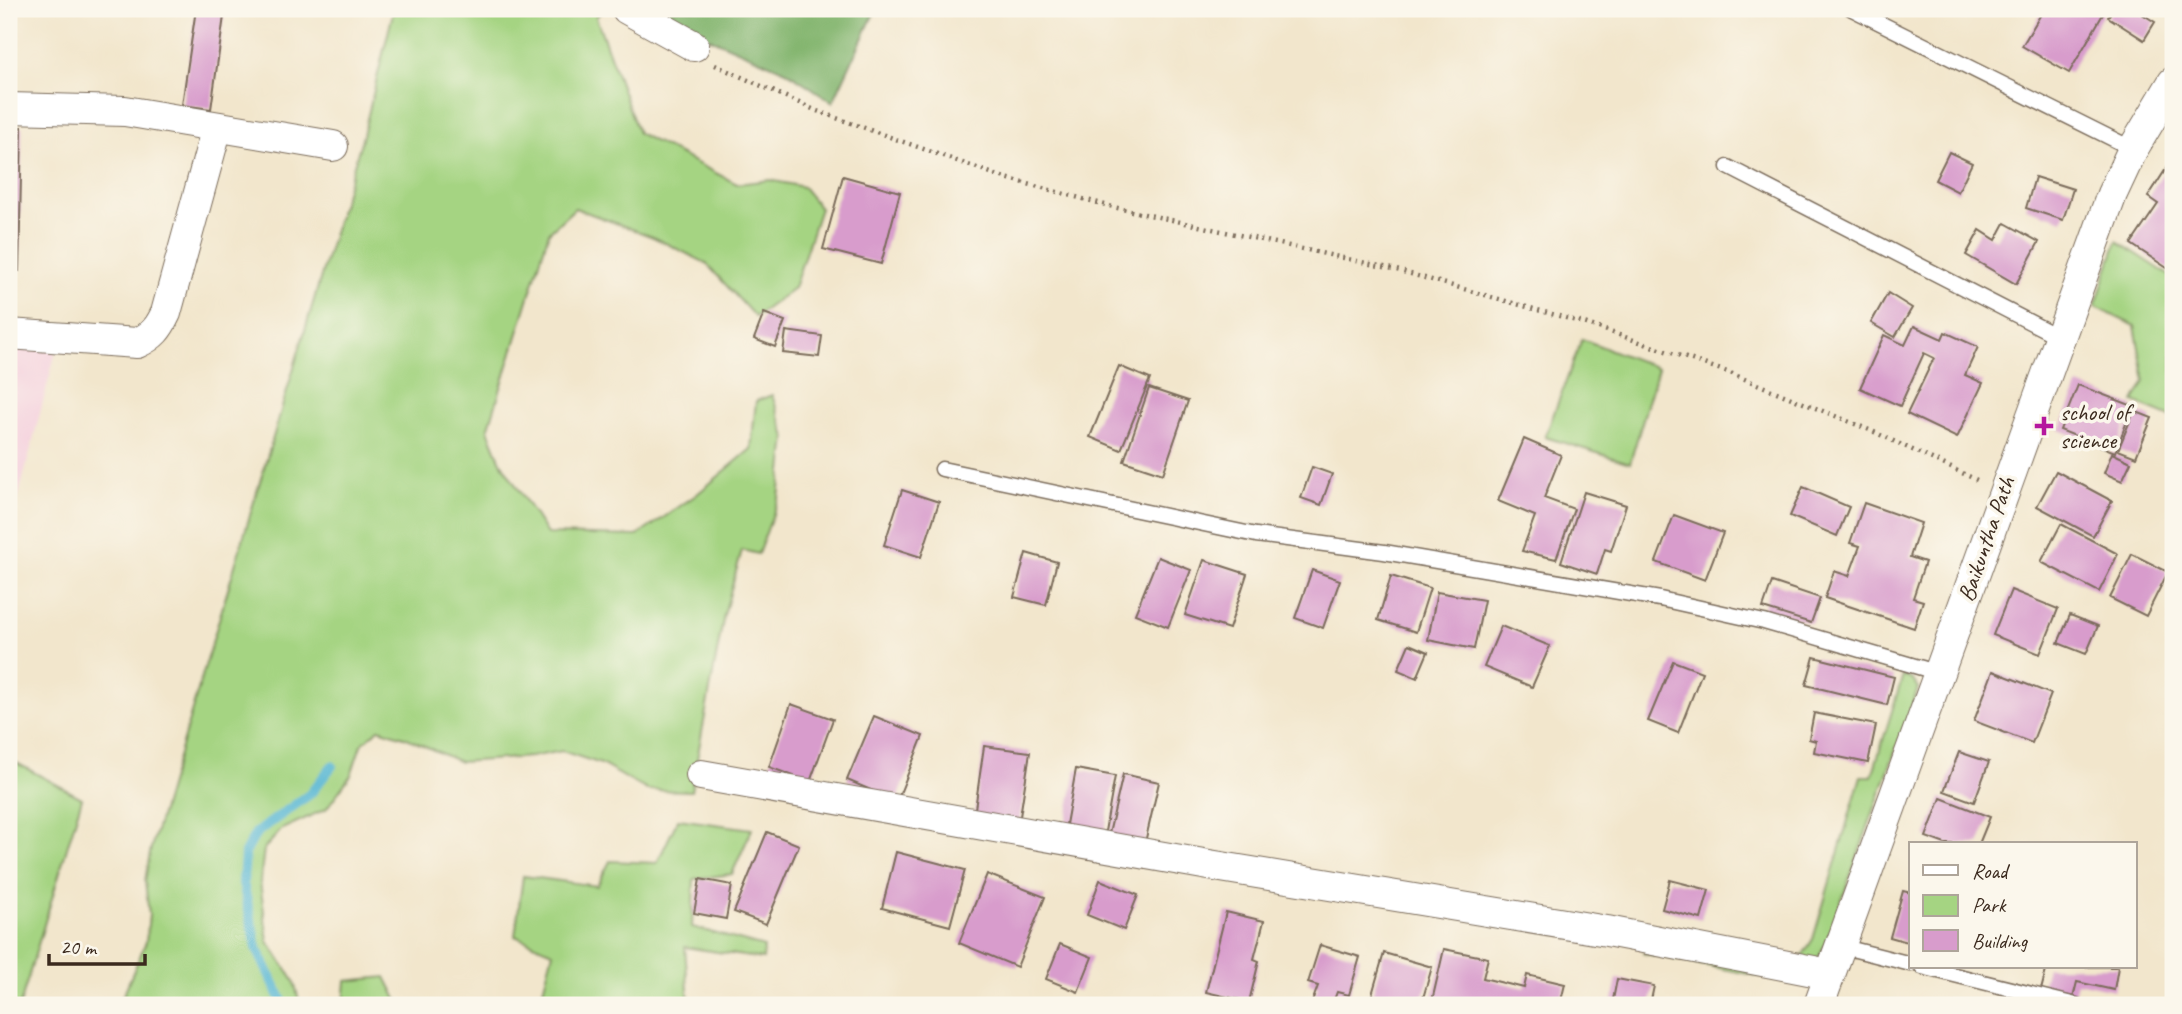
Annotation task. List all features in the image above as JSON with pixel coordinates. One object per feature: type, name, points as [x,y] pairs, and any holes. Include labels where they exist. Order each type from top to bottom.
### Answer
[{"type":"street","points":[[626,9],[700,53]]},
{"type":"street","name":"Baikuntha Path","points":[[1819,1005],[1940,673],[2002,492],[2112,194],[2133,149],[2173,82]]},
{"type":"street","points":[[9,108],[125,111],[333,146]]},
{"type":"street","points":[[9,334],[137,343],[149,337],[159,327],[166,313],[217,127]]},
{"type":"street","points":[[701,775],[1181,860],[1607,931],[1829,974]]},
{"type":"lane","points":[[1852,9],[2133,149]]},
{"type":"lane","points":[[1728,167],[2059,337]]},
{"type":"lane","points":[[942,469],[1256,535],[1384,552],[1660,599],[1764,622],[1940,673]]},
{"type":"lane","points":[[1840,946],[1909,963]]},
{"type":"lane","points":[[1926,968],[2076,1005]]},
{"type":"path","points":[[700,53],[817,111],[1002,177],[1113,207],[1394,269],[1587,324],[1730,373],[1872,431],[2002,492]]},
{"type":"shaded area","points":[[9,332],[61,332],[9,533]]},
{"type":"green space","points":[[394,9],[604,9],[596,17],[638,133],[737,184],[770,180],[803,187],[820,208],[794,288],[755,317],[706,263],[653,237],[575,208],[549,232],[488,430],[501,462],[547,534],[637,536],[696,495],[751,449],[756,401],[772,395],[786,437],[779,498],[758,554],[742,550],[724,615],[691,791],[647,790],[601,764],[562,751],[531,757],[460,762],[407,738],[379,729],[361,745],[351,775],[326,809],[282,829],[264,849],[260,882],[268,941],[294,981],[300,1005],[119,1005],[146,942],[149,915],[145,881],[151,848],[363,135]]},
{"type":"green space","points":[[642,9],[876,9],[833,102],[786,71]]},
{"type":"green space","points":[[2117,241],[2173,278],[2173,418],[2134,402],[2145,381],[2135,326],[2095,307]]},
{"type":"green space","points":[[1582,339],[1658,368],[1630,463],[1545,437]]},
{"type":"green space","points":[[1903,675],[1913,680],[1918,688],[1828,938],[1818,959],[1809,970],[1790,982],[1642,953],[1799,961],[1813,939],[1861,776],[1872,776]]},
{"type":"green space","points":[[9,759],[82,798],[20,1005],[9,1005]]},
{"type":"green space","points":[[678,819],[752,829],[732,874],[694,879],[692,927],[764,947],[763,959],[685,947],[689,1005],[539,1005],[553,952],[515,936],[523,876],[597,886],[610,861],[657,863]]},
{"type":"green space","points":[[386,977],[400,1005],[344,1005],[346,981]]},
{"type":"building","points":[[196,9],[225,9],[211,109],[182,105]]},
{"type":"building","points":[[2044,9],[2106,9],[2069,73],[2022,46]]},
{"type":"building","points":[[2113,9],[2134,9],[2155,22],[2144,40],[2108,17]]},
{"type":"building","points":[[9,127],[22,127],[19,271],[9,271]]},
{"type":"building","points":[[1949,152],[1972,163],[1958,192],[1935,180]]},
{"type":"building","points":[[2173,158],[2173,272],[2131,244],[2158,204],[2148,197]]},
{"type":"building","points":[[843,176],[900,192],[881,264],[823,249]]},
{"type":"building","points":[[2035,177],[2073,189],[2063,220],[2026,208]]},
{"type":"building","points":[[2005,223],[2039,242],[2016,284],[1966,255],[1980,230],[1996,240]]},
{"type":"building","points":[[1888,293],[1912,308],[1895,337],[1871,323]]},
{"type":"building","points":[[764,313],[785,321],[775,347],[754,339]]},
{"type":"building","points":[[1914,326],[1942,339],[1945,332],[1978,347],[1965,375],[1983,383],[1957,438],[1907,414],[1934,358],[1924,353],[1900,406],[1860,388],[1884,335],[1905,345]]},
{"type":"building","points":[[786,331],[822,336],[819,357],[783,353]]},
{"type":"building","points":[[1119,366],[1150,379],[1121,450],[1090,437]]},
{"type":"building","points":[[2078,385],[2133,406],[2115,452],[2060,430]]},
{"type":"building","points":[[1149,388],[1188,401],[1163,474],[1124,461]]},
{"type":"building","points":[[2134,411],[2152,418],[2136,457],[2118,450]]},
{"type":"building","points":[[1524,439],[1561,455],[1544,498],[1574,509],[1556,559],[1522,551],[1535,516],[1498,501]]},
{"type":"building","points":[[2112,453],[2131,462],[2122,481],[2104,473]]},
{"type":"building","points":[[1312,467],[1332,474],[1321,505],[1301,498]]},
{"type":"building","points":[[2056,471],[2112,501],[2093,536],[2037,506]]},
{"type":"building","points":[[1803,487],[1849,507],[1837,536],[1790,516]]},
{"type":"building","points":[[902,490],[939,502],[921,557],[884,545]]},
{"type":"building","points":[[1584,492],[1626,505],[1611,551],[1605,549],[1597,574],[1561,562]]},
{"type":"building","points":[[1864,503],[1921,523],[1910,557],[1925,562],[1913,598],[1923,601],[1914,628],[1825,598],[1834,571],[1849,576],[1860,546],[1850,543]]},
{"type":"building","points":[[1674,515],[1723,533],[1705,580],[1656,562]]},
{"type":"building","points":[[2061,524],[2118,554],[2099,592],[2041,562]]},
{"type":"building","points":[[1026,553],[1057,562],[1046,605],[1014,597]]},
{"type":"building","points":[[2132,554],[2168,572],[2146,616],[2110,598]]},
{"type":"building","points":[[1158,557],[1191,570],[1168,627],[1135,614]]},
{"type":"building","points":[[1204,560],[1247,574],[1229,629],[1185,615]]},
{"type":"building","points":[[1312,570],[1340,580],[1323,628],[1295,618]]},
{"type":"building","points":[[1391,576],[1430,588],[1416,632],[1378,620]]},
{"type":"building","points":[[1772,582],[1820,598],[1811,623],[1763,608]]},
{"type":"building","points":[[2011,590],[2058,609],[2040,654],[1993,635]]},
{"type":"building","points":[[1437,592],[1484,600],[1474,649],[1428,640]]},
{"type":"building","points":[[2070,615],[2098,626],[2086,654],[2058,643]]},
{"type":"building","points":[[1501,626],[1550,646],[1532,687],[1484,667]]},
{"type":"building","points":[[1409,644],[1428,652],[1417,678],[1398,670]]},
{"type":"building","points":[[1814,657],[1894,677],[1887,705],[1806,685]]},
{"type":"building","points":[[1673,661],[1702,672],[1678,733],[1648,721]]},
{"type":"building","points":[[1993,671],[2051,694],[2032,743],[1974,721]]},
{"type":"building","points":[[791,704],[833,719],[810,782],[769,767]]},
{"type":"building","points":[[1814,713],[1876,725],[1868,763],[1814,752],[1816,741],[1809,739]]},
{"type":"building","points":[[874,716],[923,736],[897,801],[847,780]]},
{"type":"building","points":[[984,746],[1030,752],[1019,823],[974,816]]},
{"type":"building","points":[[1959,752],[1989,762],[1974,802],[1944,791]]},
{"type":"building","points":[[1076,769],[1115,776],[1104,837],[1065,830]]},
{"type":"building","points":[[1123,774],[1159,782],[1144,847],[1108,838]]},
{"type":"building","points":[[1941,798],[1990,817],[1980,842],[1940,842],[1926,837]]},
{"type":"building","points":[[767,832],[799,845],[766,924],[734,912]]},
{"type":"building","points":[[896,852],[965,870],[950,926],[882,908]]},
{"type":"building","points":[[987,874],[1045,897],[1017,967],[959,943]]},
{"type":"building","points":[[700,879],[732,885],[726,919],[694,913]]},
{"type":"building","points":[[1100,880],[1138,895],[1124,930],[1087,915]]},
{"type":"building","points":[[1670,880],[1709,890],[1701,919],[1662,909]]},
{"type":"building","points":[[1903,891],[1909,892],[1909,942],[1890,937]]},
{"type":"building","points":[[1226,912],[1264,921],[1254,959],[1259,961],[1249,1002],[1206,992]]},
{"type":"building","points":[[1060,944],[1092,957],[1078,992],[1046,979]]},
{"type":"building","points":[[1320,945],[1360,957],[1349,995],[1337,992],[1332,1005],[1311,1005],[1318,986],[1308,983]]},
{"type":"building","points":[[1444,949],[1488,958],[1483,978],[1524,988],[1527,975],[1565,984],[1560,1005],[1449,1005],[1432,1001]]},
{"type":"building","points":[[1384,953],[1432,967],[1421,1005],[1369,1005]]},
{"type":"building","points":[[2047,968],[2118,968],[2114,990],[2077,982],[2073,998],[2041,990]]},
{"type":"building","points":[[1617,979],[1654,986],[1650,1005],[1612,1005]]},
{"type":"waterway","points":[[284,1005],[257,949],[243,883],[245,853],[256,833],[310,794],[332,766]]},
{"type":"place","name":"school of science","points":[[2044,426]]}]
